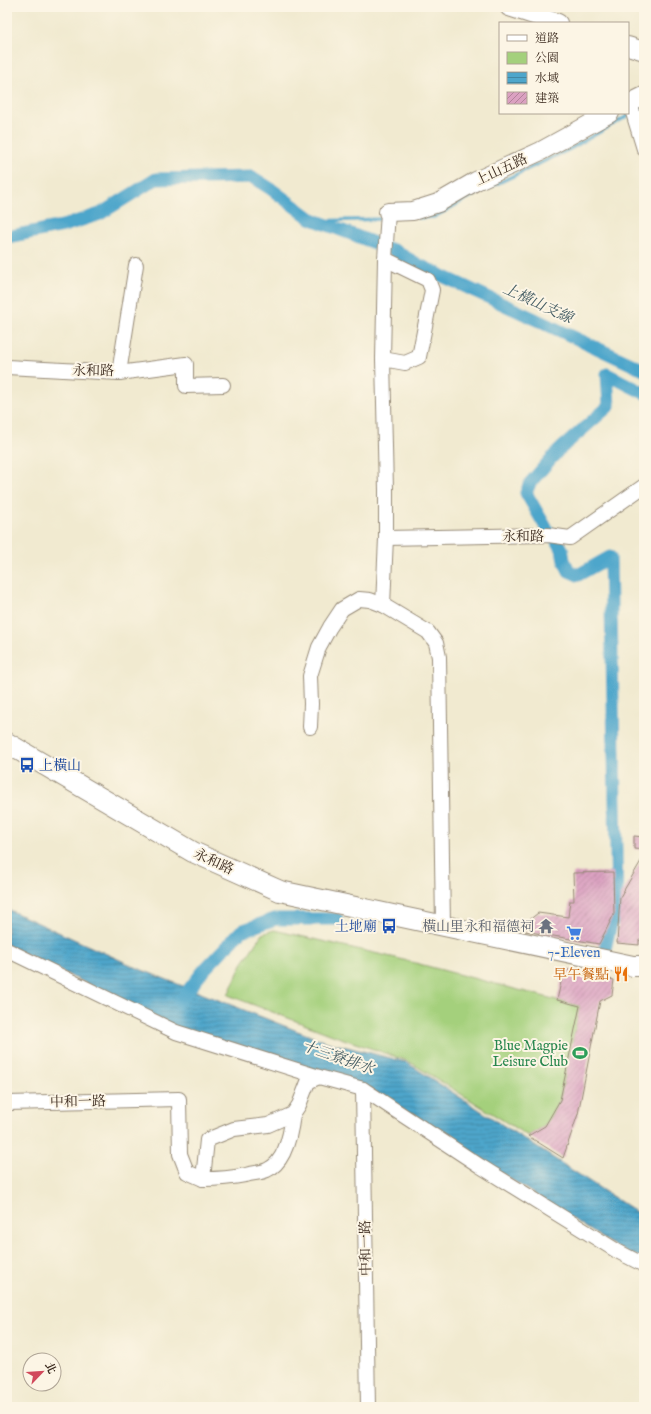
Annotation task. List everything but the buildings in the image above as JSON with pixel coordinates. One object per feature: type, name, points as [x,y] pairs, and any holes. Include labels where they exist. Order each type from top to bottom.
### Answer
[{"type":"main road","name":"永和路","points":[[7,743],[193,852],[280,892],[633,966],[644,966]]},
{"type":"street","points":[[509,7],[555,22]]},
{"type":"street","points":[[629,46],[644,51]]},
{"type":"street","points":[[633,102],[635,121],[644,149]]},
{"type":"street","name":"上山五路","points":[[388,212],[413,211],[438,203],[476,181],[541,151],[608,114]]},
{"type":"street","points":[[383,605],[386,538],[383,359],[385,255],[388,212]]},
{"type":"street","points":[[383,359],[405,363],[419,357],[432,290],[428,280],[385,255]]},
{"type":"street","name":"永和路","points":[[7,367],[120,373],[136,265]]},
{"type":"street","points":[[120,373],[186,364],[186,386],[223,385]]},
{"type":"street","name":"永和路","points":[[386,538],[553,536],[570,538],[644,486]]},
{"type":"street","points":[[310,727],[310,676],[319,647],[330,626],[342,609],[359,599],[370,600],[383,605],[428,632],[436,643],[439,656],[444,926]]},
{"type":"street","points":[[7,950],[176,1032],[363,1089],[480,1166],[617,1251],[644,1265]]},
{"type":"street","name":"中和一路","points":[[7,1103],[179,1099],[180,1154],[187,1172],[203,1179],[224,1179],[268,1170],[277,1162],[284,1151],[290,1136],[293,1114],[299,1105],[308,1082],[320,1077]]},
{"type":"street","name":"中和一路","points":[[363,1089],[368,1407]]},
{"type":"street","points":[[203,1179],[207,1140],[234,1128],[268,1125],[293,1114]]},
{"type":"green space","points":[[274,930],[396,958],[580,1006],[560,1100],[545,1126],[528,1136],[408,1061],[335,1036],[228,995],[242,964],[262,934]]},
{"type":"water","name":"十三寮排水","points":[[7,909],[142,970],[323,1041],[406,1062],[644,1217],[644,1259],[618,1248],[364,1085],[178,1028],[7,945]]},
{"type":"waterway","points":[[636,111],[644,107]]},
{"type":"waterway","points":[[418,218],[434,217],[477,193],[568,150],[631,114]]},
{"type":"waterway","name":"上橫山支線","points":[[7,237],[63,226],[100,214],[156,179],[252,177],[310,218],[393,250],[419,265],[644,370]]},
{"type":"waterway","points":[[317,221],[384,219]]},
{"type":"waterway","points":[[605,949],[617,899],[610,557],[578,575],[569,571],[564,560],[562,549],[557,540],[548,531],[526,493],[530,483],[557,452],[609,406],[607,374],[644,393]]},
{"type":"waterway","points":[[179,1002],[204,970],[241,931],[275,919],[337,919]]},
{"type":"place","name":"上橫山","points":[[27,765]]},
{"type":"place","name":"土地廟","points":[[389,926]]},
{"type":"place","name":"橫山里永和福德祠","points":[[546,926]]},
{"type":"place","name":"7-Eleven","points":[[574,933]]},
{"type":"place","name":"早午餐點","points":[[621,974]]},
{"type":"place","name":"Blue Magpie Leisure Club","points":[[580,1053]]}]
